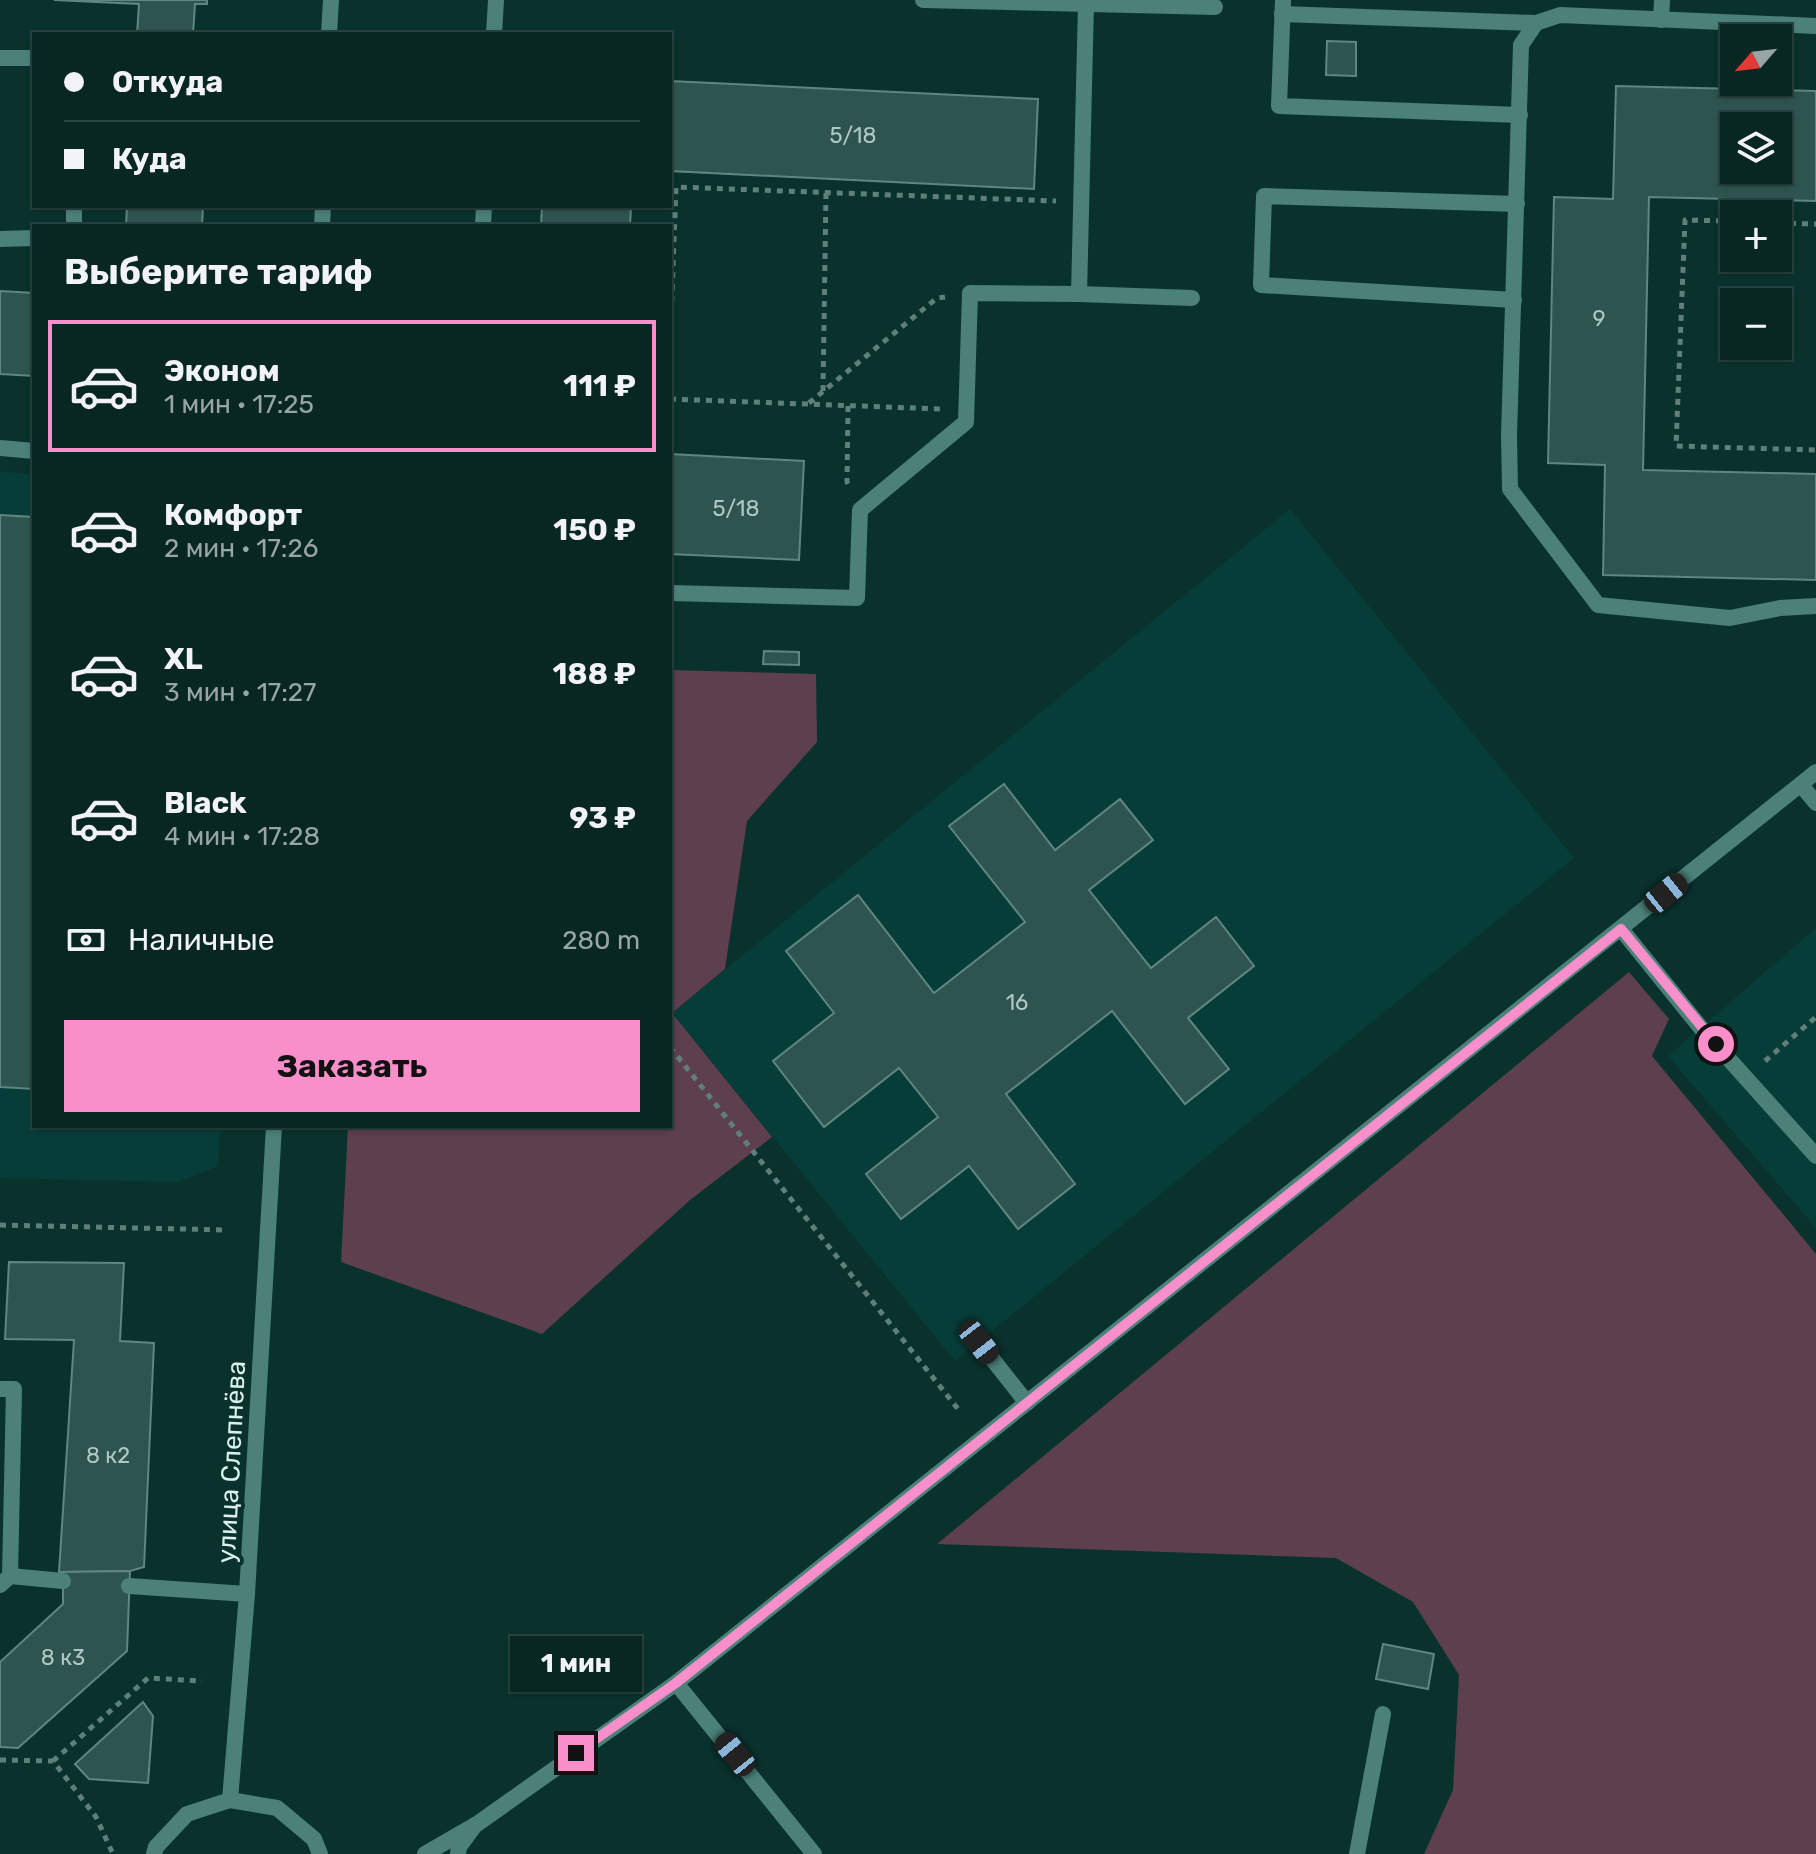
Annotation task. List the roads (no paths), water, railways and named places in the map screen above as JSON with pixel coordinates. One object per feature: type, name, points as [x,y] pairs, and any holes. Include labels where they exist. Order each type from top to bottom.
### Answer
[{"type":"street","points":[[329,32],[331,0]]},
{"type":"street","points":[[494,32],[496,0]]},
{"type":"street","points":[[923,0],[1215,7]]},
{"type":"street","points":[[1661,20],[1662,0]]},
{"type":"street","points":[[1079,294],[1086,4]]},
{"type":"street","points":[[1520,115],[1279,106],[1283,7],[1536,23],[1560,15],[1816,26]]},
{"type":"street","points":[[1536,23],[1521,45],[1510,489],[1598,605],[1730,618],[1780,608],[1816,606]]},
{"type":"street","points":[[0,58],[32,58]]},
{"type":"street","points":[[1514,300],[1261,285],[1264,196],[1517,204]]},
{"type":"street","points":[[0,239],[32,238]]},
{"type":"street","points":[[672,593],[857,598],[860,510],[966,422],[970,293],[1192,298]]},
{"type":"street","points":[[0,448],[32,451]]},
{"type":"street","points":[[425,1854],[477,1824],[676,1683],[1816,772]]},
{"type":"street","points":[[1801,785],[1816,803]]},
{"type":"street","points":[[1621,929],[1701,1028],[1816,1156]]},
{"type":"street","name":"улица Слепнёва","points":[[230,1800],[247,1594],[274,1128]]},
{"type":"street","points":[[979,1342],[1027,1403]]},
{"type":"street","points":[[0,1389],[14,1389],[5,1581],[63,1581]]},
{"type":"street","points":[[129,1586],[247,1594]]},
{"type":"street","points":[[676,1683],[814,1854]]},
{"type":"street","points":[[1357,1854],[1383,1714]]},
{"type":"street","points":[[154,1854],[156,1847],[187,1814],[230,1800],[277,1808],[314,1839],[320,1854]]},
{"type":"street","points":[[458,1854],[459,1847],[477,1824]]}]
